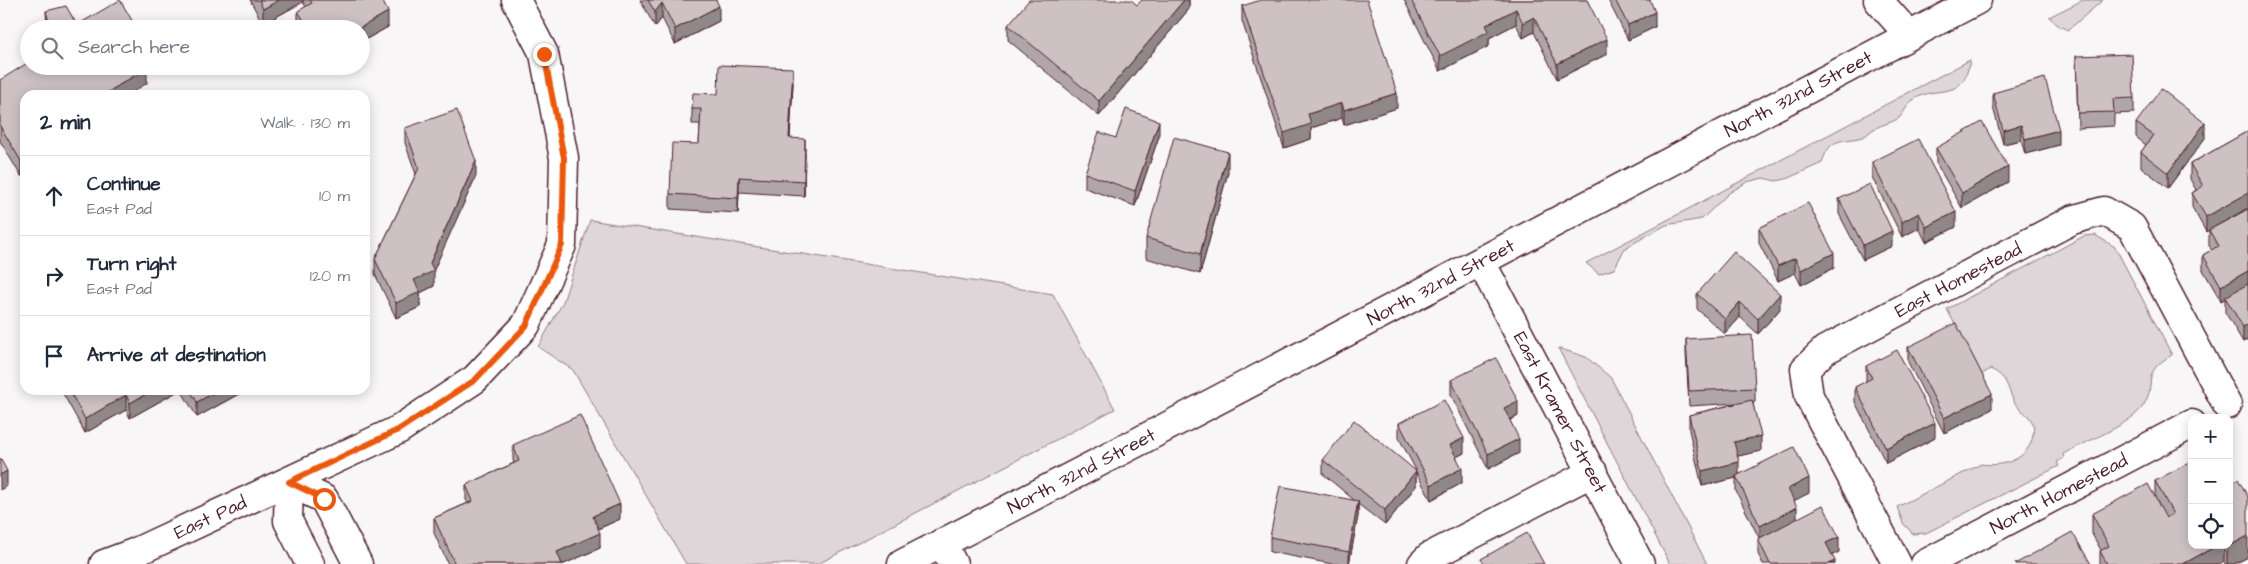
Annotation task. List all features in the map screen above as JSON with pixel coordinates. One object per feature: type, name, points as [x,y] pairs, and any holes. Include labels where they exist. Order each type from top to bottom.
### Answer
[{"type":"street","name":"East Pad","points":[[104,564],[136,552],[398,430],[475,380],[526,326],[562,245],[564,158],[544,54],[516,0]]},
{"type":"street","points":[[1878,0],[1909,35]]},
{"type":"street","points":[[1897,0],[1909,35]]},
{"type":"street","name":"North 32nd Street","points":[[902,564],[948,554],[1480,262],[1977,0]]},
{"type":"street","name":"East Homestead","points":[[1897,564],[1809,396],[1805,369],[1825,350],[2072,220],[2104,211],[2132,227],[2226,406]]},
{"type":"street","name":"East Kramer Street","points":[[1480,262],[1593,472],[1640,564]]},
{"type":"street","name":"North Homestead","points":[[1925,564],[2188,426]]},
{"type":"street","points":[[1422,564],[1429,556],[1593,472]]},
{"type":"street","points":[[310,564],[288,522],[289,482],[324,499],[358,564]]},
{"type":"shaded area","points":[[2083,0],[2103,0],[2068,30],[2059,26],[2049,17]]},
{"type":"shaded area","points":[[1970,60],[1967,74],[1955,88],[1922,95],[1913,100],[1896,120],[1877,127],[1867,135],[1832,144],[1825,154],[1822,163],[1786,179],[1776,181],[1763,178],[1747,182],[1729,193],[1702,219],[1666,225],[1625,248],[1614,269],[1599,274],[1586,263]]},
{"type":"shaded area","points":[[590,220],[1053,294],[1115,409],[818,564],[686,564],[573,370],[538,347],[563,302]]},
{"type":"shaded area","points":[[2095,235],[2115,247],[2172,355],[2162,361],[2152,373],[2149,391],[2143,406],[2129,420],[2063,454],[2064,458],[2057,462],[2059,466],[1926,533],[1913,534],[1903,523],[1897,507],[1981,464],[2006,463],[2021,456],[2031,444],[2034,427],[2028,416],[2017,406],[2002,376],[1990,369],[1981,375],[1947,309],[2084,236]]},
{"type":"shaded area","points":[[1558,348],[1586,357],[1611,378],[1707,564],[1670,564]]},
{"type":"building","points":[[120,0],[132,20],[86,20]]},
{"type":"building","points":[[259,0],[279,0],[263,9]]},
{"type":"building","points":[[310,0],[382,0],[388,12],[370,22],[370,20],[304,20],[298,11],[312,3]]},
{"type":"building","points":[[648,0],[716,0],[719,6],[675,29],[662,3],[655,12]]},
{"type":"building","points":[[1029,0],[1131,0],[1137,5],[1142,0],[1184,0],[1099,101],[1008,25]]},
{"type":"building","points":[[1261,0],[1367,0],[1397,93],[1344,110],[1342,103],[1308,114],[1311,124],[1284,133],[1242,6]]},
{"type":"building","points":[[1411,0],[1587,0],[1607,39],[1557,64],[1534,17],[1523,23],[1516,9],[1486,25],[1489,31],[1440,56]]},
{"type":"building","points":[[1615,0],[1650,0],[1655,12],[1628,25]]},
{"type":"building","points":[[66,6],[74,20],[48,20],[46,11]]},
{"type":"building","points":[[2132,54],[2134,98],[2113,99],[2114,112],[2078,113],[2076,56]]},
{"type":"building","points":[[719,65],[793,68],[789,138],[805,139],[804,181],[739,177],[738,198],[670,194],[672,143],[699,144],[701,109],[692,109],[693,93],[718,94]]},
{"type":"building","points":[[20,68],[20,75],[136,75],[111,90],[20,90],[20,159],[0,126],[0,80]]},
{"type":"building","points":[[2045,78],[2059,130],[2025,139],[2021,125],[2003,130],[1993,93]]},
{"type":"building","points":[[2161,89],[2205,123],[2168,173],[2141,152],[2153,135],[2136,123]]},
{"type":"building","points":[[1126,109],[1159,121],[1135,191],[1085,173],[1099,132],[1116,138]]},
{"type":"building","points":[[457,110],[476,161],[430,263],[434,271],[414,280],[420,292],[396,303],[375,259],[419,168],[405,128]]},
{"type":"building","points":[[1982,122],[2008,167],[1962,193],[1936,148]]},
{"type":"building","points":[[2248,131],[2248,193],[2206,217],[2192,193],[2203,186],[2190,164]]},
{"type":"building","points":[[1174,137],[1228,152],[1200,254],[1146,238]]},
{"type":"building","points":[[1918,139],[1956,212],[1926,227],[1919,213],[1902,222],[1872,162]]},
{"type":"building","points":[[1870,184],[1892,231],[1863,245],[1839,199]]},
{"type":"building","points":[[1808,203],[1834,253],[1801,270],[1795,258],[1778,266],[1759,228]]},
{"type":"building","points":[[2248,209],[2248,271],[2221,286],[2203,255],[2218,246],[2209,230]]},
{"type":"building","points":[[1734,252],[1780,294],[1758,319],[1740,302],[1725,319],[1697,294]]},
{"type":"building","points":[[2248,284],[2248,324],[2243,327],[2225,297]]},
{"type":"building","points":[[1956,323],[1992,394],[1944,418],[1908,347]]},
{"type":"building","points":[[1752,335],[1755,388],[1689,391],[1686,339]]},
{"type":"building","points":[[1897,350],[1935,423],[1886,448],[1855,387],[1872,378],[1866,366]]},
{"type":"building","points":[[1496,358],[1518,401],[1504,408],[1519,439],[1488,454],[1451,380]]},
{"type":"building","points":[[72,395],[126,395],[85,419]]},
{"type":"building","points":[[126,395],[144,395],[130,403]]},
{"type":"building","points":[[193,395],[210,395],[197,402]]},
{"type":"building","points":[[1444,400],[1464,438],[1450,445],[1462,468],[1431,485],[1399,423]]},
{"type":"building","points":[[1752,400],[1761,436],[1734,442],[1739,462],[1702,471],[1689,415]]},
{"type":"building","points":[[580,415],[620,504],[593,516],[600,533],[557,552],[562,564],[455,564],[434,518],[473,501],[466,485],[519,461],[513,445]]},
{"type":"building","points":[[1354,420],[1416,471],[1385,510],[1323,460]]},
{"type":"building","points":[[1794,447],[1809,478],[1788,489],[1797,507],[1760,526],[1736,476]]},
{"type":"building","points":[[0,458],[7,471],[0,475]]},
{"type":"building","points":[[2188,463],[2188,549],[2211,549],[2183,564],[2107,564],[2100,551],[2109,546],[2092,514],[2148,484],[2166,518],[2173,514],[2155,481]]},
{"type":"building","points":[[2238,479],[2248,497],[2248,536],[2233,544],[2233,504],[2233,482]]},
{"type":"building","points":[[1280,486],[1358,501],[1349,552],[1270,537]]},
{"type":"building","points":[[1823,505],[1839,537],[1826,543],[1835,561],[1828,564],[1770,564],[1758,539]]},
{"type":"building","points":[[2072,532],[2091,564],[2015,564]]},
{"type":"building","points":[[1527,533],[1544,564],[1484,564],[1481,559]]},
{"type":"route","points":[[324,499],[289,482],[398,430],[475,380],[526,326],[562,245],[564,158],[544,54]]}]
